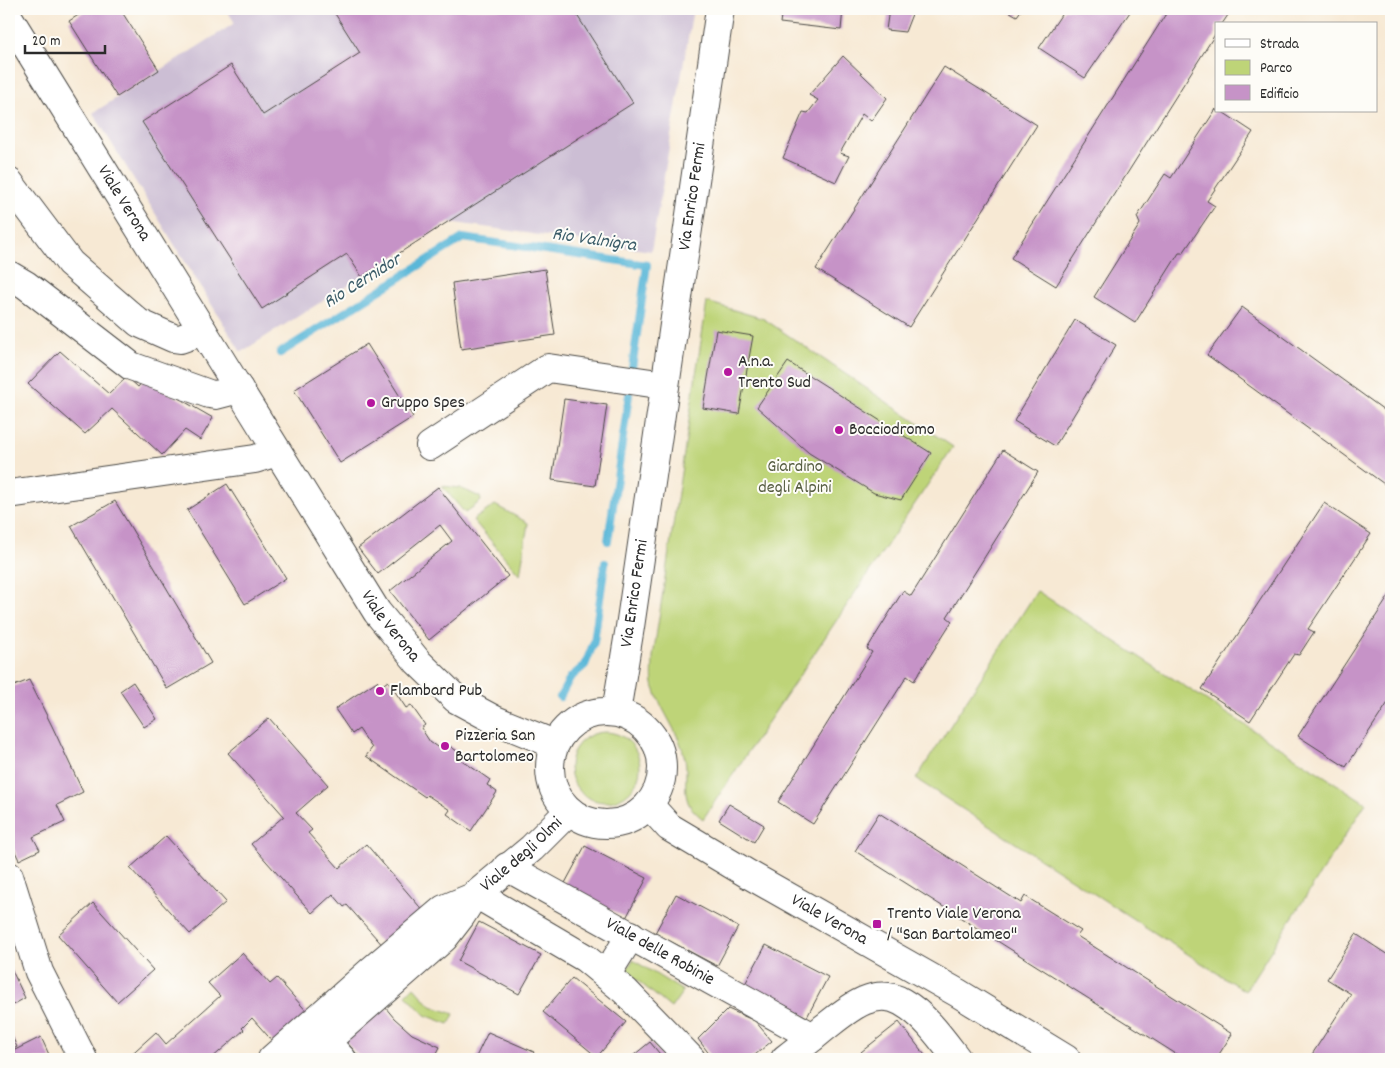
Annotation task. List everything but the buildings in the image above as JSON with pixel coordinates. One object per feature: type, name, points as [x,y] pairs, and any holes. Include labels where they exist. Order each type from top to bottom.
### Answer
[{"type":"street","name":"Via Enrico Fermi","points":[[616,712],[720,9]]},
{"type":"street","name":"Viale Verona","points":[[9,18],[377,612],[418,662],[456,699],[495,720],[554,744]]},
{"type":"street","points":[[9,182],[70,263],[140,322],[173,338],[180,339],[203,331]]},
{"type":"street","points":[[9,275],[26,285],[131,366],[209,394],[216,395],[239,389]]},
{"type":"street","points":[[430,446],[548,368],[665,385]]},
{"type":"street","points":[[9,494],[255,459],[277,452]]},
{"type":"street","points":[[594,712],[616,712],[638,721],[650,731],[658,745],[662,760],[662,776],[658,792],[649,805],[635,816],[619,823],[601,824],[584,820],[569,811],[559,800],[552,787],[549,773],[550,758],[554,744],[562,732],[582,716],[594,712]]},
{"type":"street","name":"Viale Verona","points":[[649,805],[669,827],[958,993],[1066,1059]]},
{"type":"street","name":"Viale degli Olmi","points":[[325,1053],[381,978],[444,909],[474,895],[532,848],[569,811]]},
{"type":"street","name":"Viale delle Robinie","points":[[507,867],[813,1037]]},
{"type":"street","points":[[9,876],[39,972],[83,1059]]},
{"type":"street","points":[[474,895],[585,958],[625,991],[691,1059]]},
{"type":"street","points":[[606,975],[631,936]]},
{"type":"street","name":"Viale degli Olmi","points":[[272,1059],[381,978]]},
{"type":"street","points":[[785,1059],[852,1007],[868,999],[888,996],[901,1001],[919,1014],[957,1059]]},
{"type":"shaded area","points":[[226,9],[693,9],[651,251],[449,222],[241,352],[93,113],[235,23]]},
{"type":"green space","name":"Giardino degli Alpini","points":[[707,302],[764,319],[953,447],[703,819],[692,809],[688,802],[686,764],[683,750],[657,697],[652,672]]},
{"type":"green space","points":[[442,486],[460,488],[480,497],[481,501],[465,513]]},
{"type":"green space","points":[[495,505],[528,523],[520,575],[473,520]]},
{"type":"green space","points":[[1037,591],[1366,803],[1245,991],[916,779]]},
{"type":"green space","points":[[612,732],[625,738],[634,747],[638,753],[640,767],[638,781],[630,792],[619,800],[598,802],[591,800],[580,792],[572,781],[570,760],[572,753],[580,742],[591,734]]},
{"type":"green space","points":[[633,960],[683,991],[671,1008],[626,971]]},
{"type":"green space","points":[[414,987],[431,1006],[454,1014],[449,1024],[425,1015],[406,995]]},
{"type":"waterway","name":"Rio Valnigra","points":[[280,353],[463,238],[647,265],[632,368]]},
{"type":"waterway","name":"Rio Valnigra","points":[[608,541],[629,395]]},
{"type":"waterway","name":"Rio Valnigra","points":[[560,697],[570,678],[585,665],[594,642],[605,563]]},
{"type":"place","name":"A.n.a. Trento Sud","points":[[728,372]]},
{"type":"place","name":"Gruppo Spes","points":[[371,403]]},
{"type":"place","name":"Bocciodromo","points":[[839,430]]},
{"type":"place","name":"Flambard Pub","points":[[380,691]]},
{"type":"place","name":"Pizzeria San Bartolomeo","points":[[445,746]]},
{"type":"place","name":"Trento Viale Verona / \"San Bartolameo\"","points":[[877,924]]},
{"type":"water label","name":"Rio Cernidor","points":[[363,282]]}]
